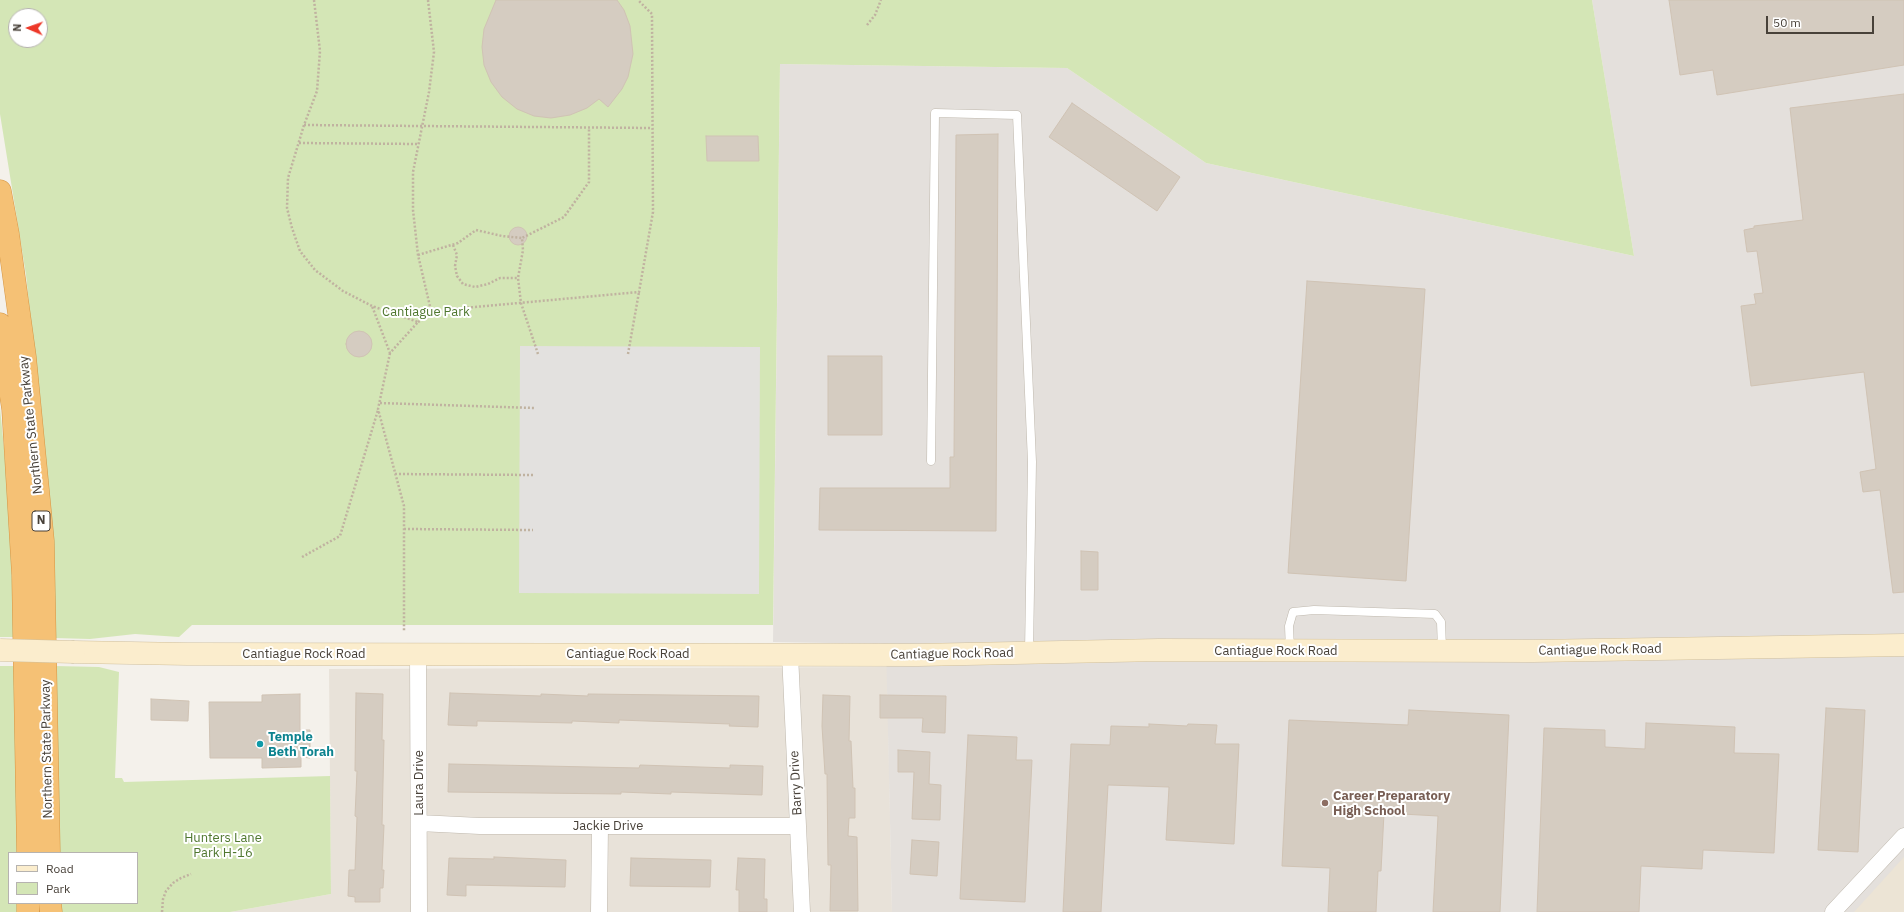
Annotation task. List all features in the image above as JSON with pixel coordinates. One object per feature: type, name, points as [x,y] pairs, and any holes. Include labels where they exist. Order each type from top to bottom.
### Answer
[{"type":"highway","name":"Northern State Parkway","points":[[0,191],[8,234],[25,357],[43,541],[49,852]]},
{"type":"highway","name":"Northern State Parkway","points":[[0,324],[13,408],[23,575],[28,852]]},
{"type":"main road","name":"Cantiague Rock Road","points":[[0,650],[187,654],[790,654],[1159,650],[1442,651],[1904,645]]},
{"type":"street","name":"Laura Drive","points":[[418,653],[419,912]]},
{"type":"street","name":"Barry Drive","points":[[790,654],[802,912]]},
{"type":"street","name":"Jackie Drive","points":[[419,823],[480,826],[798,826]]},
{"type":"street","points":[[599,912],[600,826]]},
{"type":"street","points":[[1833,912],[1904,836]]},
{"type":"lane","points":[[931,461],[935,113],[1016,114],[1032,462],[1029,652]]},
{"type":"lane","points":[[1290,651],[1289,626],[1293,612],[1314,610],[1435,614],[1441,622],[1442,651]]},
{"type":"path","points":[[314,0],[320,51],[317,91],[304,125],[288,178],[287,208],[292,228],[300,252],[316,270],[342,291],[372,306],[418,322]]},
{"type":"path","points":[[428,0],[434,52],[429,92],[413,172],[413,210],[418,255],[432,315]]},
{"type":"path","points":[[628,354],[653,212],[652,14],[638,0]]},
{"type":"path","points":[[867,25],[875,15],[881,0]]},
{"type":"path","points":[[304,125],[652,128]]},
{"type":"path","points":[[418,255],[453,245],[476,230],[502,236],[522,238],[564,217],[589,182],[590,128]]},
{"type":"path","points":[[299,143],[418,144]]},
{"type":"path","points":[[522,238],[523,250],[518,278],[521,302],[538,354]]},
{"type":"path","points":[[453,245],[456,255],[455,266],[457,276],[463,284],[475,287],[488,284],[500,278],[518,278]]},
{"type":"path","points":[[302,557],[340,536],[380,404],[390,353],[418,322],[442,310],[639,292]]},
{"type":"path","points":[[372,306],[390,353]]},
{"type":"path","points":[[380,404],[534,408]]},
{"type":"path","points":[[378,409],[404,506],[404,632]]},
{"type":"path","points":[[395,474],[533,475]]},
{"type":"path","points":[[404,529],[533,530]]},
{"type":"path","points":[[162,912],[163,899],[166,891],[181,878],[191,874]]},
{"type":"shaded area","points":[[1592,0],[1904,0],[1904,912],[892,912],[886,644],[773,642],[780,64],[1067,68],[1206,163],[1634,256]]},
{"type":"shaded area","points":[[520,346],[760,347],[759,594],[519,593]]},
{"type":"shaded area","points":[[887,667],[892,912],[230,912],[331,894],[329,669]]},
{"type":"shaded area","points":[[1904,857],[1904,912],[1854,912]]},
{"type":"green space","name":"Cantiague Park","points":[[0,0],[1592,0],[1634,256],[1206,163],[1067,68],[780,64],[773,625],[192,625],[179,637],[135,634],[90,639],[55,638],[47,478],[26,275],[0,114]]},
{"type":"green space","points":[[0,408],[9,498],[14,637],[0,637]]},
{"type":"green space","points":[[0,666],[15,666],[19,852],[8,852],[8,904],[19,904],[19,912],[0,912]]},
{"type":"green space","name":"Hunters Lane Park H-16","points":[[55,666],[99,667],[119,672],[115,778],[122,778],[124,782],[330,776],[331,894],[230,912],[60,912],[60,904],[138,904],[138,852],[59,852]]},
{"type":"building","points":[[496,0],[617,0],[624,10],[630,26],[633,54],[628,77],[622,89],[608,107],[599,99],[587,108],[570,115],[551,118],[534,116],[517,109],[502,97],[491,82],[484,65],[482,47],[484,29]]},
{"type":"building","points":[[1669,0],[1904,0],[1904,65],[1717,95],[1713,70],[1680,75]]},
{"type":"building","points":[[1904,94],[1904,592],[1893,593],[1880,490],[1863,492],[1860,472],[1876,469],[1864,372],[1751,386],[1741,306],[1756,304],[1754,294],[1763,293],[1757,251],[1747,252],[1744,230],[1754,228],[1754,226],[1803,220],[1790,108]]},
{"type":"building","points":[[1072,103],[1180,177],[1157,211],[1049,137]]},
{"type":"building","points":[[998,134],[996,531],[819,530],[820,488],[950,488],[950,457],[954,457],[956,135]]},
{"type":"building","points":[[706,136],[758,136],[759,161],[707,161]]},
{"type":"building","points":[[514,227],[522,227],[527,232],[525,243],[522,245],[514,245],[509,240],[509,232]]},
{"type":"building","points":[[1307,281],[1425,289],[1406,581],[1288,573]]},
{"type":"building","points":[[359,331],[368,335],[372,344],[368,353],[359,357],[350,353],[346,344],[350,335]]},
{"type":"building","points":[[828,356],[882,356],[882,435],[828,435]]},
{"type":"building","points":[[1081,551],[1098,552],[1098,590],[1081,590]]},
{"type":"building","points":[[356,693],[383,694],[382,740],[384,740],[382,825],[384,825],[382,870],[384,870],[383,888],[380,888],[380,902],[355,902],[355,897],[348,896],[349,870],[355,870],[357,817],[355,816],[357,771],[355,771]]},
{"type":"building","points":[[450,693],[541,696],[541,694],[588,696],[588,694],[759,696],[758,727],[729,726],[730,724],[619,720],[619,723],[572,721],[572,723],[477,721],[477,726],[448,725]]},
{"type":"building","name":"Temple Beth Torah","points":[[300,694],[300,730],[310,730],[310,758],[301,757],[301,767],[262,768],[262,758],[210,758],[209,702],[262,702],[262,695]]},
{"type":"building","points":[[823,695],[850,696],[849,741],[851,741],[853,788],[855,788],[855,818],[849,818],[848,836],[857,837],[858,911],[830,911],[831,865],[828,865],[827,774],[825,774],[822,726]]},
{"type":"building","points":[[880,695],[946,696],[945,733],[922,732],[923,718],[880,718]]},
{"type":"building","points":[[151,699],[189,701],[188,721],[151,720]]},
{"type":"building","points":[[1826,708],[1865,710],[1858,852],[1818,850]]},
{"type":"building","points":[[1409,710],[1509,715],[1500,912],[1433,912],[1438,816],[1384,813],[1381,871],[1378,871],[1376,912],[1328,912],[1330,868],[1282,866],[1289,720],[1408,725]]},
{"type":"building","points":[[1646,723],[1735,727],[1734,753],[1779,754],[1774,853],[1703,850],[1702,869],[1641,866],[1639,912],[1537,912],[1544,728],[1605,730],[1605,747],[1645,749]]},
{"type":"building","points":[[1149,724],[1187,726],[1188,724],[1217,725],[1215,744],[1239,744],[1234,844],[1166,840],[1169,787],[1108,785],[1101,912],[1063,912],[1071,744],[1110,745],[1111,726],[1149,727]]},
{"type":"building","points":[[968,735],[1017,737],[1016,760],[1032,760],[1025,902],[960,899]]},
{"type":"building","points":[[898,750],[930,752],[929,784],[941,785],[940,820],[912,819],[914,772],[898,772]]},
{"type":"building","points":[[449,764],[639,768],[640,765],[730,768],[730,765],[763,766],[762,795],[671,792],[671,794],[621,792],[621,794],[448,792]]},
{"type":"building","points":[[912,840],[939,842],[937,876],[910,874]]},
{"type":"building","points":[[494,857],[566,860],[565,887],[466,885],[466,896],[447,895],[449,858],[494,859]]},
{"type":"building","points":[[631,858],[711,860],[710,887],[630,886]]},
{"type":"building","points":[[738,858],[765,859],[764,899],[767,899],[767,912],[739,912],[739,890],[736,890]]},
{"type":"place","name":"Temple Beth Torah","points":[[260,744]]},
{"type":"place","name":"Career Preparatory High School","points":[[1325,803]]}]
